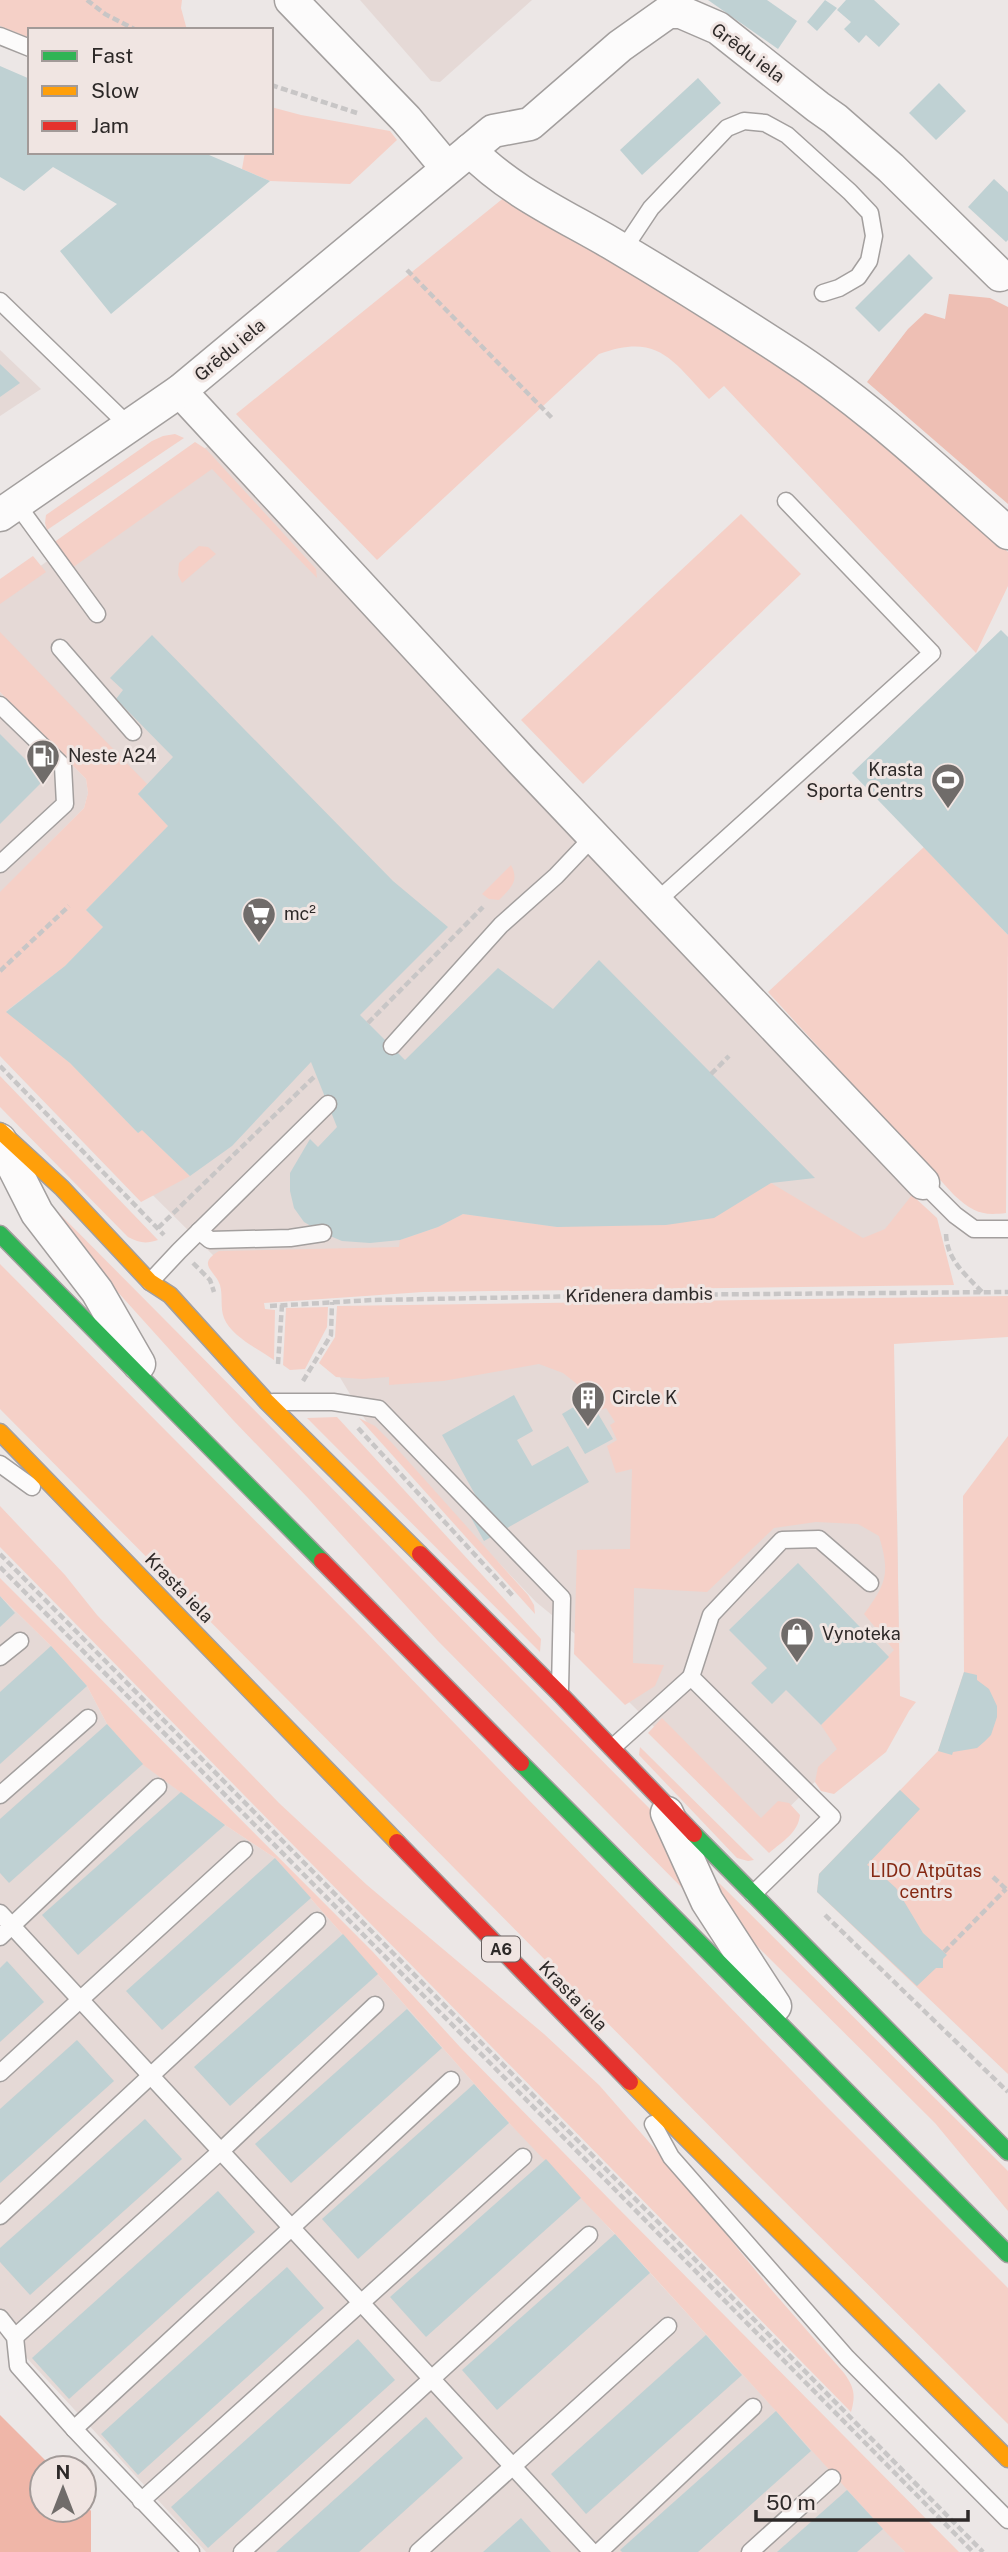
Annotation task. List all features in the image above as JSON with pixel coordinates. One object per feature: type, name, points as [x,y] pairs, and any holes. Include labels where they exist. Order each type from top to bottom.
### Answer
[{"type":"main road","points":[[0,1131],[62,1188],[150,1282],[170,1295],[267,1402],[560,1694],[662,1802],[1008,2152]]},
{"type":"main road","points":[[0,1234],[1008,2254]]},
{"type":"main road","name":"Krasta iela","points":[[0,1432],[632,2085],[1008,2459]]},
{"type":"street","points":[[291,0],[406,119],[459,159],[492,171],[788,353],[882,422],[1008,533]]},
{"type":"street","name":"Grēdu iela","points":[[8,509],[180,391],[493,131],[530,124],[644,27],[667,12],[681,12],[698,17],[718,28],[835,119],[891,167],[1000,275]]},
{"type":"street","points":[[180,391],[593,836],[933,1192]]},
{"type":"street","points":[[0,1140],[37,1213],[97,1291],[152,1387]]},
{"type":"street","points":[[662,1802],[707,1901],[805,2051]]},
{"type":"lane","points":[[0,36],[28,47]]},
{"type":"lane","points":[[623,250],[651,208],[727,128],[744,121],[765,123],[787,135],[870,213],[874,236],[869,261],[858,277],[839,288],[823,293]]},
{"type":"lane","points":[[0,301],[129,426]]},
{"type":"lane","points":[[657,901],[932,653],[786,501]]},
{"type":"lane","points":[[8,509],[97,614]]},
{"type":"lane","points":[[60,648],[134,732]]},
{"type":"lane","points":[[0,705],[63,766],[65,804],[0,864]]},
{"type":"lane","points":[[391,1046],[501,925],[556,876],[593,836]]},
{"type":"lane","points":[[150,1282],[328,1104]]},
{"type":"lane","points":[[933,1192],[974,1229],[1008,1228]]},
{"type":"lane","points":[[199,1231],[210,1240],[290,1238],[323,1233]]},
{"type":"lane","points":[[267,1402],[333,1402],[379,1409],[562,1598],[560,1694]]},
{"type":"lane","points":[[0,1464],[99,1534]]},
{"type":"lane","points":[[612,1748],[691,1677],[711,1615],[782,1540],[819,1539],[870,1583]]},
{"type":"lane","points":[[0,1657],[20,1641]]},
{"type":"lane","points":[[691,1677],[832,1817],[753,1894]]},
{"type":"lane","points":[[0,1795],[88,1718]]},
{"type":"lane","points":[[6,1931],[158,1787]]},
{"type":"lane","points":[[0,2073],[244,1850]]},
{"type":"lane","points":[[0,1913],[6,1931],[80,1999],[592,2552]]},
{"type":"lane","points":[[0,2216],[317,1921]]},
{"type":"lane","points":[[15,2337],[221,2151],[375,2005]]},
{"type":"lane","points":[[74,2428],[451,2080]]},
{"type":"lane","points":[[632,2085],[671,2157],[847,2358],[1008,2520]]},
{"type":"lane","points":[[141,2501],[523,2157]]},
{"type":"lane","points":[[242,2552],[589,2235]]},
{"type":"lane","points":[[0,2318],[15,2337],[18,2366],[191,2552]]},
{"type":"lane","points":[[418,2552],[668,2326]]},
{"type":"lane","points":[[599,2552],[753,2407]]},
{"type":"lane","points":[[750,2552],[832,2478]]},
{"type":"path","points":[[87,0],[132,28]]},
{"type":"path","points":[[273,86],[364,116]]},
{"type":"path","points":[[407,270],[553,419]]},
{"type":"path","points":[[0,971],[69,906]]},
{"type":"path","points":[[368,1023],[483,907]]},
{"type":"path","points":[[712,1074],[729,1056]]},
{"type":"path","points":[[158,1228],[316,1074]]},
{"type":"path","points":[[933,1192],[947,1248],[956,1265],[982,1292]]},
{"type":"path","name":"Krīdenera dambis","points":[[270,1306],[616,1295],[1008,1292]]},
{"type":"path","points":[[303,1381],[331,1335],[332,1302]]},
{"type":"path","points":[[277,1372],[282,1305]]},
{"type":"path","points":[[0,1555],[983,2552]]},
{"type":"path","points":[[0,1567],[973,2552]]},
{"type":"path","points":[[944,1951],[1007,1890],[993,1877]]},
{"type":"shaded area","points":[[360,0],[532,0],[440,82],[431,81]]},
{"type":"shaded area","points":[[949,294],[990,298],[1008,307],[1008,504],[867,382],[908,329],[925,313],[945,319]]},
{"type":"shaded area","points":[[0,350],[41,389],[0,416]]},
{"type":"shaded area","points":[[208,446],[914,1188],[903,1254],[220,1262],[0,1043],[0,951],[125,781],[0,649],[0,595]]},
{"type":"shaded area","name":"Neste A24","points":[[0,692],[86,779],[88,793],[84,808],[0,893]]},
{"type":"shaded area","points":[[550,1348],[768,1521],[897,1511],[899,1653],[845,1746],[824,1773],[762,1834],[626,1699],[625,1675],[536,1602],[369,1426],[335,1369]]},
{"type":"shaded area","points":[[0,1596],[87,1686],[107,1724],[143,1764],[225,1825],[275,1858],[509,2123],[546,2159],[905,2552],[206,2552],[0,2329]]},
{"type":"shaded area","points":[[0,2415],[39,2454],[28,2454],[28,2524],[91,2524],[91,2552],[0,2552]]},
{"type":"green space","points":[[0,0],[182,0],[181,8],[186,28],[28,28],[28,37],[0,26]]},
{"type":"green space","points":[[273,108],[390,131],[397,140],[350,184],[270,181],[242,169],[245,154],[273,154]]},
{"type":"green space","points":[[506,196],[865,420],[1008,552],[1008,586],[976,653],[724,386],[709,399],[673,362],[650,348],[619,348],[599,354],[377,560],[236,414]]},
{"type":"green space","points":[[175,434],[184,438],[47,530],[46,515],[152,441]]},
{"type":"green space","points":[[195,442],[206,449],[316,569],[317,578],[212,469],[72,568],[53,543]]},
{"type":"green space","points":[[741,514],[801,574],[583,784],[521,720]]},
{"type":"green space","points":[[199,546],[208,547],[216,554],[182,583],[178,575],[179,563]]},
{"type":"green space","points":[[33,556],[46,572],[0,604],[0,579]]},
{"type":"green space","points":[[0,632],[147,784],[138,794],[168,826],[86,910],[103,927],[65,966],[6,1011],[70,1063],[138,1133],[142,1130],[190,1176],[141,1202],[0,1056],[0,892],[84,808],[88,793],[86,779],[0,692]]},
{"type":"green space","points":[[924,847],[1008,935],[1006,1213],[978,1212],[954,1195],[768,992]]},
{"type":"green space","points":[[511,865],[514,880],[499,900],[489,899],[482,894]]},
{"type":"green space","points":[[0,1076],[158,1240],[143,1242],[128,1237],[0,1107]]},
{"type":"green space","points":[[771,1183],[863,1238],[885,1229],[912,1195],[937,1218],[954,1285],[423,1292],[264,1303],[265,1309],[275,1310],[274,1360],[246,1342],[228,1325],[223,1314],[220,1285],[208,1264],[212,1256],[219,1251],[399,1247],[400,1240],[438,1227],[463,1214],[557,1227]]},
{"type":"green space","points":[[43,1197],[652,1811],[692,1898],[438,1641],[233,1420],[88,1259]]},
{"type":"green space","points":[[0,1264],[362,1628],[824,2104],[1008,2288],[1008,2424],[0,1409]]},
{"type":"green space","points":[[1008,1296],[1008,1337],[894,1344],[900,1696],[916,1702],[886,1752],[834,1794],[821,1791],[815,1782],[818,1767],[837,1749],[821,1725],[894,1650],[864,1614],[878,1594],[884,1577],[885,1559],[879,1536],[858,1524],[816,1522],[774,1528],[707,1592],[634,1588],[633,1663],[664,1665],[655,1686],[625,1705],[574,1654],[577,1550],[630,1549],[632,1469],[616,1473],[607,1446],[617,1440],[610,1425],[615,1422],[606,1408],[601,1410],[592,1392],[583,1395],[577,1384],[563,1373],[539,1364],[443,1381],[389,1385],[389,1377],[336,1377],[319,1363],[335,1337],[337,1306]]},
{"type":"green space","points":[[328,1307],[327,1327],[305,1369],[290,1370],[283,1365],[286,1308]]},
{"type":"green space","points":[[337,1417],[541,1639],[540,1652],[307,1418]]},
{"type":"green space","points":[[359,1418],[375,1426],[392,1443],[528,1595],[534,1605],[535,1614]]},
{"type":"green space","name":"LIDO Atpūtas centrs","points":[[1008,1436],[1008,2074],[817,1892],[819,1874],[938,1751],[964,1672],[963,1496]]},
{"type":"green space","points":[[0,1506],[65,1575],[97,1615],[279,1803],[367,1885],[544,2034],[599,2085],[844,2373],[853,2391],[851,2412],[0,1547]]},
{"type":"green space","points":[[0,1578],[373,1952],[460,2047],[959,2552],[905,2552],[615,2234],[509,2123],[275,1858],[142,1764],[107,1724],[87,1686],[0,1596]]},
{"type":"green space","points":[[662,1718],[761,1818],[778,1801],[789,1803],[800,1815],[789,1836],[769,1853],[648,1733]]},
{"type":"green space","points":[[640,1747],[754,1860],[737,1858],[639,1755]]},
{"type":"green space","points":[[719,1883],[1008,2171],[1008,2211],[935,2123],[755,1944],[723,1901],[716,1885]]},
{"type":"building","points":[[708,0],[767,0],[797,21],[778,49]]},
{"type":"building","points":[[825,0],[837,8],[817,31],[807,22]]},
{"type":"building","points":[[846,0],[874,0],[900,24],[879,47],[866,35],[859,43],[844,29],[851,22],[837,10]]},
{"type":"building","points":[[0,66],[28,78],[28,154],[207,154],[270,181],[111,314],[60,251],[117,204],[53,167],[24,191],[0,177]]},
{"type":"building","points":[[698,78],[721,103],[642,175],[620,150]]},
{"type":"building","points":[[939,83],[966,111],[936,140],[909,113]]},
{"type":"building","points":[[994,179],[1008,192],[1006,242],[968,207]]},
{"type":"building","points":[[909,254],[933,278],[879,332],[855,308]]},
{"type":"building","points":[[0,364],[20,383],[0,397]]},
{"type":"building","name":"Krasta Sporta Centrs","points":[[1001,630],[1008,637],[1008,935],[852,773]]},
{"type":"building","name":"mc²","points":[[152,635],[393,881],[448,927],[360,1015],[405,1060],[498,968],[553,1009],[599,960],[815,1178],[771,1183],[714,1218],[666,1225],[557,1227],[463,1214],[438,1227],[400,1240],[370,1243],[342,1241],[304,1222],[294,1208],[290,1191],[290,1173],[310,1139],[318,1147],[337,1127],[311,1062],[232,1146],[190,1176],[142,1130],[138,1133],[70,1063],[6,1012],[65,966],[103,927],[86,910],[168,826],[138,794],[173,757],[116,699],[123,690],[110,678]]},
{"type":"building","points":[[0,734],[45,779],[0,824]]},
{"type":"building","points":[[514,1395],[533,1431],[517,1440],[532,1466],[568,1446],[589,1482],[484,1541],[464,1505],[477,1498],[442,1435]]},
{"type":"building","name":"Circle K","points":[[582,1402],[589,1417],[597,1412],[613,1439],[585,1454],[562,1414]]},
{"type":"building","points":[[798,1563],[889,1657],[821,1725],[786,1690],[772,1704],[751,1683],[767,1668],[729,1630]]},
{"type":"building","points":[[0,1596],[15,1613],[0,1627]]},
{"type":"building","points":[[51,1646],[87,1686],[0,1764],[0,1692]]},
{"type":"building","points":[[964,1672],[977,1675],[977,1680],[989,1689],[997,1706],[997,1717],[991,1735],[977,1748],[953,1752],[952,1755],[938,1751]]},
{"type":"building","points":[[107,1724],[143,1764],[9,1883],[0,1873],[0,1819]]},
{"type":"building","points":[[900,1790],[920,1809],[867,1865],[896,1888],[923,1933],[947,1955],[943,1959],[943,1968],[936,1968],[917,1986],[817,1892],[819,1874]]},
{"type":"building","points":[[181,1792],[225,1825],[78,1955],[42,1915]]},
{"type":"building","points":[[275,1858],[311,1898],[162,2030],[126,1991]]},
{"type":"building","points":[[343,1934],[378,1974],[230,2106],[194,2067]]},
{"type":"building","points":[[7,1961],[44,2002],[0,2042],[0,1968]]},
{"type":"building","points":[[407,2009],[442,2048],[291,2183],[255,2144]]},
{"type":"building","points":[[77,2040],[114,2081],[0,2183],[0,2109]]},
{"type":"building","points":[[474,2084],[509,2123],[358,2259],[322,2219]]},
{"type":"building","points":[[145,2119],[182,2159],[30,2295],[0,2262],[0,2248]]},
{"type":"building","points":[[546,2159],[581,2198],[426,2337],[390,2297]]},
{"type":"building","points":[[218,2191],[255,2232],[69,2399],[32,2358]]},
{"type":"building","points":[[615,2234],[650,2273],[497,2410],[462,2370]]},
{"type":"building","points":[[287,2267],[324,2308],[138,2475],[101,2434]]},
{"type":"building","points":[[706,2335],[742,2375],[586,2514],[551,2474]]},
{"type":"building","points":[[358,2339],[395,2380],[208,2548],[171,2507]]},
{"type":"building","points":[[776,2411],[811,2451],[698,2552],[620,2550]]},
{"type":"building","points":[[426,2417],[463,2458],[359,2552],[276,2552]]},
{"type":"building","points":[[847,2490],[883,2529],[857,2552],[777,2552]]},
{"type":"building","points":[[521,2518],[551,2552],[483,2552]]},
{"type":"traffic: fast","points":[[0,1234],[322,1561]]},
{"type":"traffic: fast","points":[[521,1763],[1008,2254]]},
{"type":"traffic: fast","points":[[694,1834],[1008,2152]]},
{"type":"traffic: slow","points":[[0,1131],[62,1188],[150,1282],[170,1295],[267,1402],[420,1554]]},
{"type":"traffic: slow","points":[[0,1432],[397,1842]]},
{"type":"traffic: slow","points":[[630,2082],[1008,2459]]},
{"type":"traffic: jam","points":[[420,1554],[560,1694],[694,1834]]},
{"type":"traffic: jam","points":[[322,1561],[521,1763]]},
{"type":"traffic: jam","points":[[397,1842],[630,2082]]},
{"type":"place","name":"Neste A24","points":[[43,786]]},
{"type":"place","name":"Krasta Sporta Centrs","points":[[948,810]]},
{"type":"place","name":"mc²","points":[[259,944]]},
{"type":"place","name":"Circle K","points":[[588,1428]]},
{"type":"place","name":"Vynoteka","points":[[797,1664]]}]
